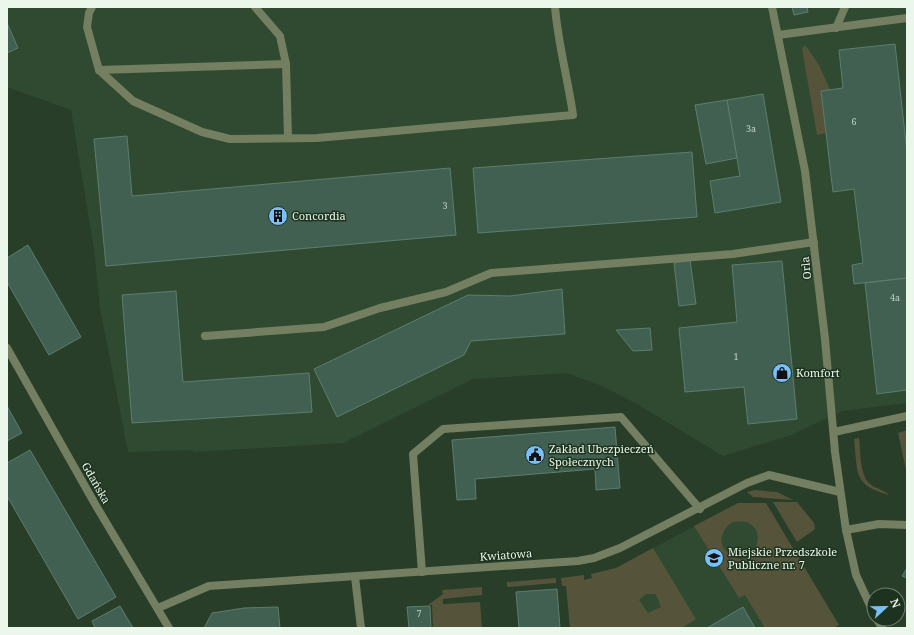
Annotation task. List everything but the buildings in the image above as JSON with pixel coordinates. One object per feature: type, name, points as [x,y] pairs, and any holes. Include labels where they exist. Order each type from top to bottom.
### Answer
[{"type":"street","points":[[92,7],[89,13],[87,27],[99,70],[133,101],[202,132],[230,139],[333,136],[573,115],[569,85],[558,38],[555,7]]},
{"type":"street","points":[[255,7],[280,36],[286,64],[288,138]]},
{"type":"street","name":"Orla","points":[[772,7],[806,171],[840,492],[846,530],[856,575],[866,597]]},
{"type":"street","points":[[836,28],[845,7]]},
{"type":"street","points":[[778,35],[907,18]]},
{"type":"street","points":[[99,70],[286,64]]},
{"type":"street","points":[[205,336],[324,327],[380,308],[446,292],[491,273],[733,254],[814,242]]},
{"type":"street","name":"Gdańska","points":[[7,348],[95,504],[169,628]]},
{"type":"street","points":[[834,432],[907,416]]},
{"type":"street","points":[[422,572],[413,454],[444,429],[621,417],[700,509]]},
{"type":"street","name":"Kwiatowa","points":[[158,608],[209,586],[578,561],[594,558],[620,548],[700,509],[747,483],[770,475],[840,492]]},
{"type":"street","points":[[846,530],[879,524],[907,526]]},
{"type":"street","points":[[355,577],[361,628]]},
{"type":"shaded area","points":[[7,7],[907,7],[907,403],[842,411],[791,435],[723,456],[637,404],[602,386],[567,373],[473,379],[343,443],[194,452],[192,450],[128,452],[100,308],[94,250],[71,110],[7,87]]},
{"type":"shaded area","points":[[804,46],[807,47],[820,67],[830,90],[821,91],[826,133],[817,135],[802,49]]},
{"type":"shaded area","points":[[907,430],[907,474],[898,433]]},
{"type":"shaded area","points":[[859,438],[862,468],[866,480],[872,486],[889,495],[868,487],[859,476],[854,439]]},
{"type":"shaded area","points":[[755,490],[777,492],[793,500],[753,497],[747,492]]},
{"type":"shaded area","points":[[773,502],[797,502],[814,523],[815,529],[797,542]]},
{"type":"shaded area","name":"Miejskie Przedszkole Publiczne nr. 7","points":[[738,503],[761,503],[837,628],[615,628],[591,574],[616,568]]},
{"type":"shaded area","points":[[738,503],[766,503],[839,625],[833,628],[765,628],[745,595],[739,598],[694,526]],"holes":[[[733,522],[746,522],[754,527],[758,535],[757,544],[753,552],[746,558],[737,559],[728,553],[722,545],[722,537],[723,533]]]},
{"type":"shaded area","points":[[653,548],[696,619],[682,628],[570,628],[566,586],[562,586],[561,578],[584,575],[584,580],[592,578],[591,574],[616,568]],"holes":[[[646,594],[655,594],[661,607],[648,613],[639,600]]]},
{"type":"shaded area","points":[[556,578],[556,583],[507,587],[507,582]]},
{"type":"shaded area","points":[[482,587],[482,595],[443,599],[443,604],[480,602],[482,628],[433,628],[432,605],[428,605],[443,594],[442,590]]},
{"type":"place","name":"Concordia","points":[[278,216]]},
{"type":"place","name":"Komfort","points":[[782,373]]},
{"type":"place","name":"Zakład Ubezpieczeń Społecznych","points":[[535,455]]},
{"type":"place","name":"Miejskie Przedszkole Publiczne nr. 7","points":[[714,558]]}]
